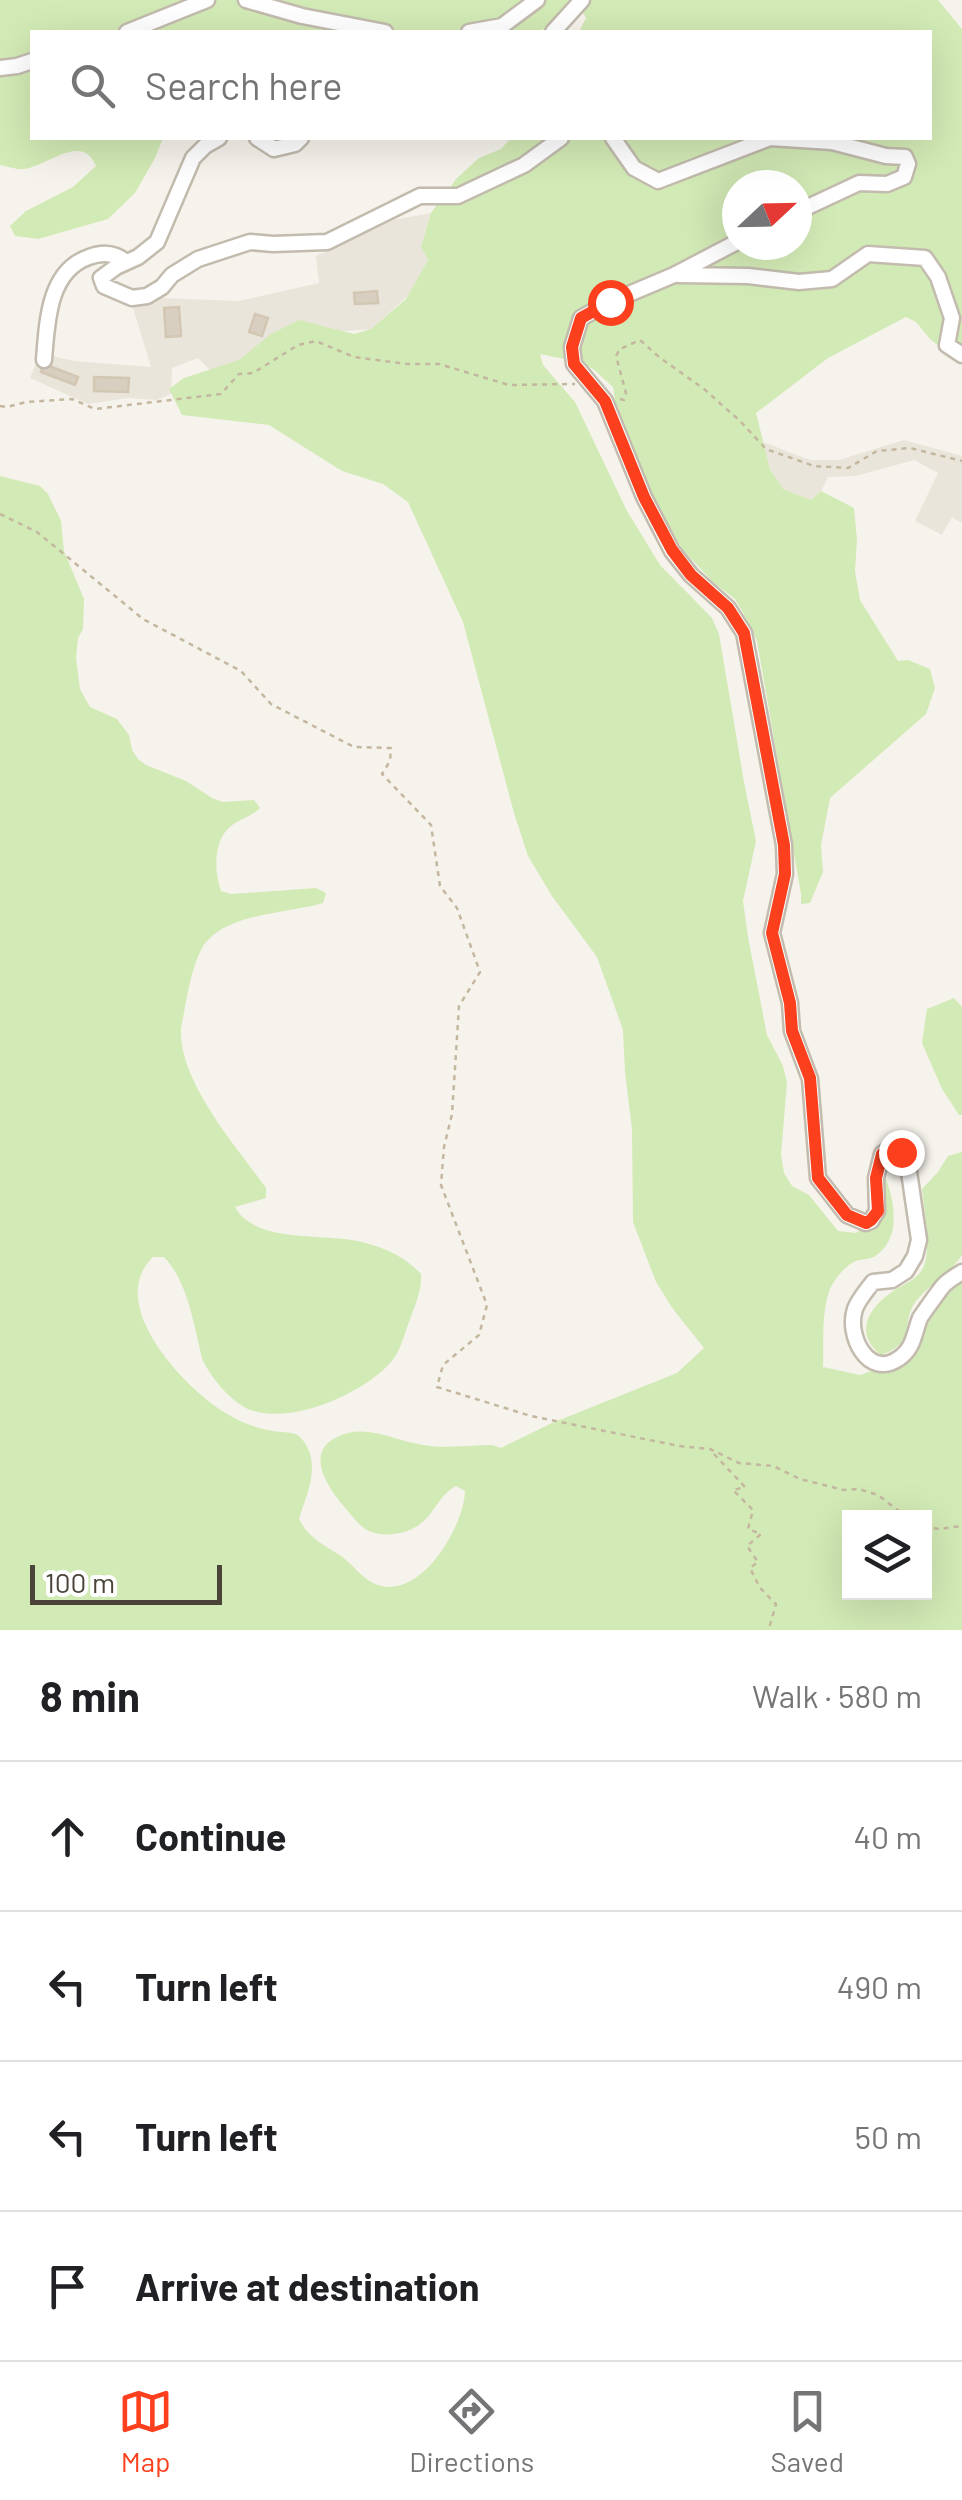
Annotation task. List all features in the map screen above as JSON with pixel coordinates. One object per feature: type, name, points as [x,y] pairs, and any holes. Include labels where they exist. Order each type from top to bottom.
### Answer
[{"type":"street","points":[[132,30],[207,0]]},
{"type":"street","points":[[246,0],[375,30]]},
{"type":"street","points":[[480,30],[502,26],[537,0]]},
{"type":"street","points":[[556,30],[582,0]]},
{"type":"street","points":[[0,68],[30,61]]},
{"type":"street","points":[[216,140],[193,158],[157,242],[106,273],[102,278],[104,286],[132,298],[147,296],[198,259],[250,242],[327,242],[420,196],[458,196],[524,164],[557,140]]},
{"type":"street","points":[[260,140],[274,149],[299,140]]},
{"type":"street","points":[[614,140],[634,168],[658,181],[765,140]]},
{"type":"street","points":[[801,140],[832,142],[904,157],[908,164],[904,177],[887,184],[859,183],[812,205]]},
{"type":"street","points":[[722,250],[581,318],[572,347],[574,364],[605,401],[644,497],[672,550],[691,575],[728,608],[744,633],[784,845],[785,874],[772,933],[790,1003],[792,1031],[810,1078],[818,1178],[847,1215],[866,1223],[878,1211],[876,1178],[882,1154],[891,1148],[901,1152],[908,1165],[919,1240],[906,1271],[892,1280],[873,1282],[855,1308],[852,1326],[864,1357],[875,1364],[896,1361],[911,1348],[921,1314],[934,1302],[941,1286],[962,1272]]},
{"type":"street","points":[[674,275],[748,276],[798,282],[832,279],[868,254],[925,258],[938,276],[952,318],[947,345],[962,356]]},
{"type":"street","points":[[44,360],[54,292],[61,276],[80,260],[94,255],[120,256],[126,262]]},
{"type":"path","points":[[0,406],[72,399],[95,409],[158,403],[184,396],[221,394],[239,374]]},
{"type":"path","points":[[0,514],[37,532],[143,619],[241,671],[270,704],[354,747],[391,748],[390,761],[382,774],[431,825],[440,886],[457,908],[480,972],[459,1006],[452,1114],[441,1185],[486,1305],[479,1335],[444,1365],[437,1387],[532,1416],[710,1449],[738,1464],[772,1466],[800,1478],[878,1495],[898,1510]]},
{"type":"path","points":[[710,1449],[745,1486],[733,1490],[754,1510],[748,1529],[761,1534],[747,1546],[758,1562],[750,1568],[760,1588],[776,1604],[772,1630]]},
{"type":"path","points":[[932,1528],[962,1526]]},
{"type":"shaded area","points":[[431,213],[421,247],[428,260],[413,291],[371,329],[293,335],[214,374],[198,358],[172,368],[171,394],[157,400],[128,398],[88,404],[30,378],[40,353],[74,361],[151,367],[132,305],[161,298],[238,301],[319,283],[316,256],[393,220]]},
{"type":"shaded area","points":[[904,440],[962,456],[962,523],[952,517],[942,535],[915,521],[938,473],[914,460],[856,476],[828,477],[811,500],[783,489],[770,469],[763,442],[810,460],[839,460]]},
{"type":"green space","points":[[0,0],[938,0],[962,29],[962,354],[952,357],[906,317],[828,358],[756,413],[770,469],[783,489],[811,500],[821,491],[854,508],[855,571],[860,600],[898,661],[908,660],[930,669],[935,688],[926,714],[830,798],[821,845],[823,872],[810,903],[801,904],[757,641],[745,616],[735,599],[683,550],[658,508],[617,414],[613,387],[579,362],[540,354],[543,365],[575,402],[627,511],[660,565],[712,618],[719,634],[756,841],[743,901],[748,937],[767,1035],[787,1082],[781,1155],[784,1173],[792,1186],[809,1195],[838,1231],[856,1233],[870,1223],[872,1160],[877,1159],[891,1195],[894,1221],[887,1245],[876,1256],[848,1266],[830,1289],[824,1317],[823,1367],[860,1375],[889,1365],[914,1337],[931,1297],[962,1277],[962,1630],[0,1630],[0,476],[40,486],[61,521],[64,551],[84,599],[83,629],[76,658],[80,689],[90,707],[117,719],[129,735],[132,750],[146,765],[186,781],[212,798],[223,802],[254,800],[260,808],[231,826],[221,839],[216,866],[221,891],[231,894],[316,888],[326,893],[323,903],[238,922],[210,938],[197,958],[191,978],[181,1028],[183,1048],[211,1112],[266,1188],[266,1198],[235,1207],[244,1218],[271,1231],[371,1244],[390,1251],[421,1274],[418,1296],[398,1352],[379,1373],[344,1396],[301,1411],[261,1413],[232,1398],[203,1361],[185,1293],[164,1257],[153,1257],[140,1276],[138,1298],[144,1320],[171,1365],[208,1400],[245,1423],[293,1433],[302,1439],[312,1468],[299,1519],[306,1530],[369,1581],[397,1586],[426,1570],[438,1555],[457,1522],[465,1491],[456,1486],[449,1491],[416,1527],[393,1534],[373,1533],[354,1519],[325,1478],[321,1456],[333,1439],[367,1432],[431,1446],[501,1448],[552,1423],[677,1373],[704,1348],[656,1282],[633,1222],[632,1129],[623,1030],[597,957],[528,856],[463,622],[408,502],[383,484],[342,471],[269,425],[182,415],[169,389],[184,378],[239,360],[271,334],[299,320],[354,334],[371,329],[406,299],[428,260],[421,247],[431,213],[457,178],[479,158],[501,149],[509,140],[932,140],[932,30],[580,30],[586,18],[577,13],[542,30],[30,30],[30,140],[162,140],[135,193],[108,219],[38,239],[15,236],[10,226],[26,211],[73,187],[96,166],[90,156],[73,151],[24,169],[0,165]]},
{"type":"green space","points":[[954,998],[962,1007],[962,1115],[942,1089],[922,1043],[927,1009]]},
{"type":"green space","points":[[962,1152],[962,1255],[917,1300],[900,1344],[881,1355],[868,1339],[870,1314],[923,1268],[927,1240],[922,1189],[948,1156]]},
{"type":"building","points":[[377,291],[378,303],[355,304],[354,293]]},
{"type":"building","points":[[179,307],[181,336],[166,337],[164,308]]},
{"type":"building","points":[[255,314],[268,318],[262,336],[249,332]]},
{"type":"building","points":[[44,364],[78,377],[75,385],[41,372]]},
{"type":"building","points":[[94,377],[129,378],[128,392],[94,391]]},
{"type":"route","points":[[610,302],[581,318],[572,347],[574,364],[605,401],[644,497],[672,550],[691,575],[728,608],[744,633],[784,845],[785,874],[772,933],[790,1003],[792,1031],[810,1078],[818,1178],[847,1215],[866,1223],[878,1211],[876,1178],[882,1154],[891,1148],[901,1152]]}]
